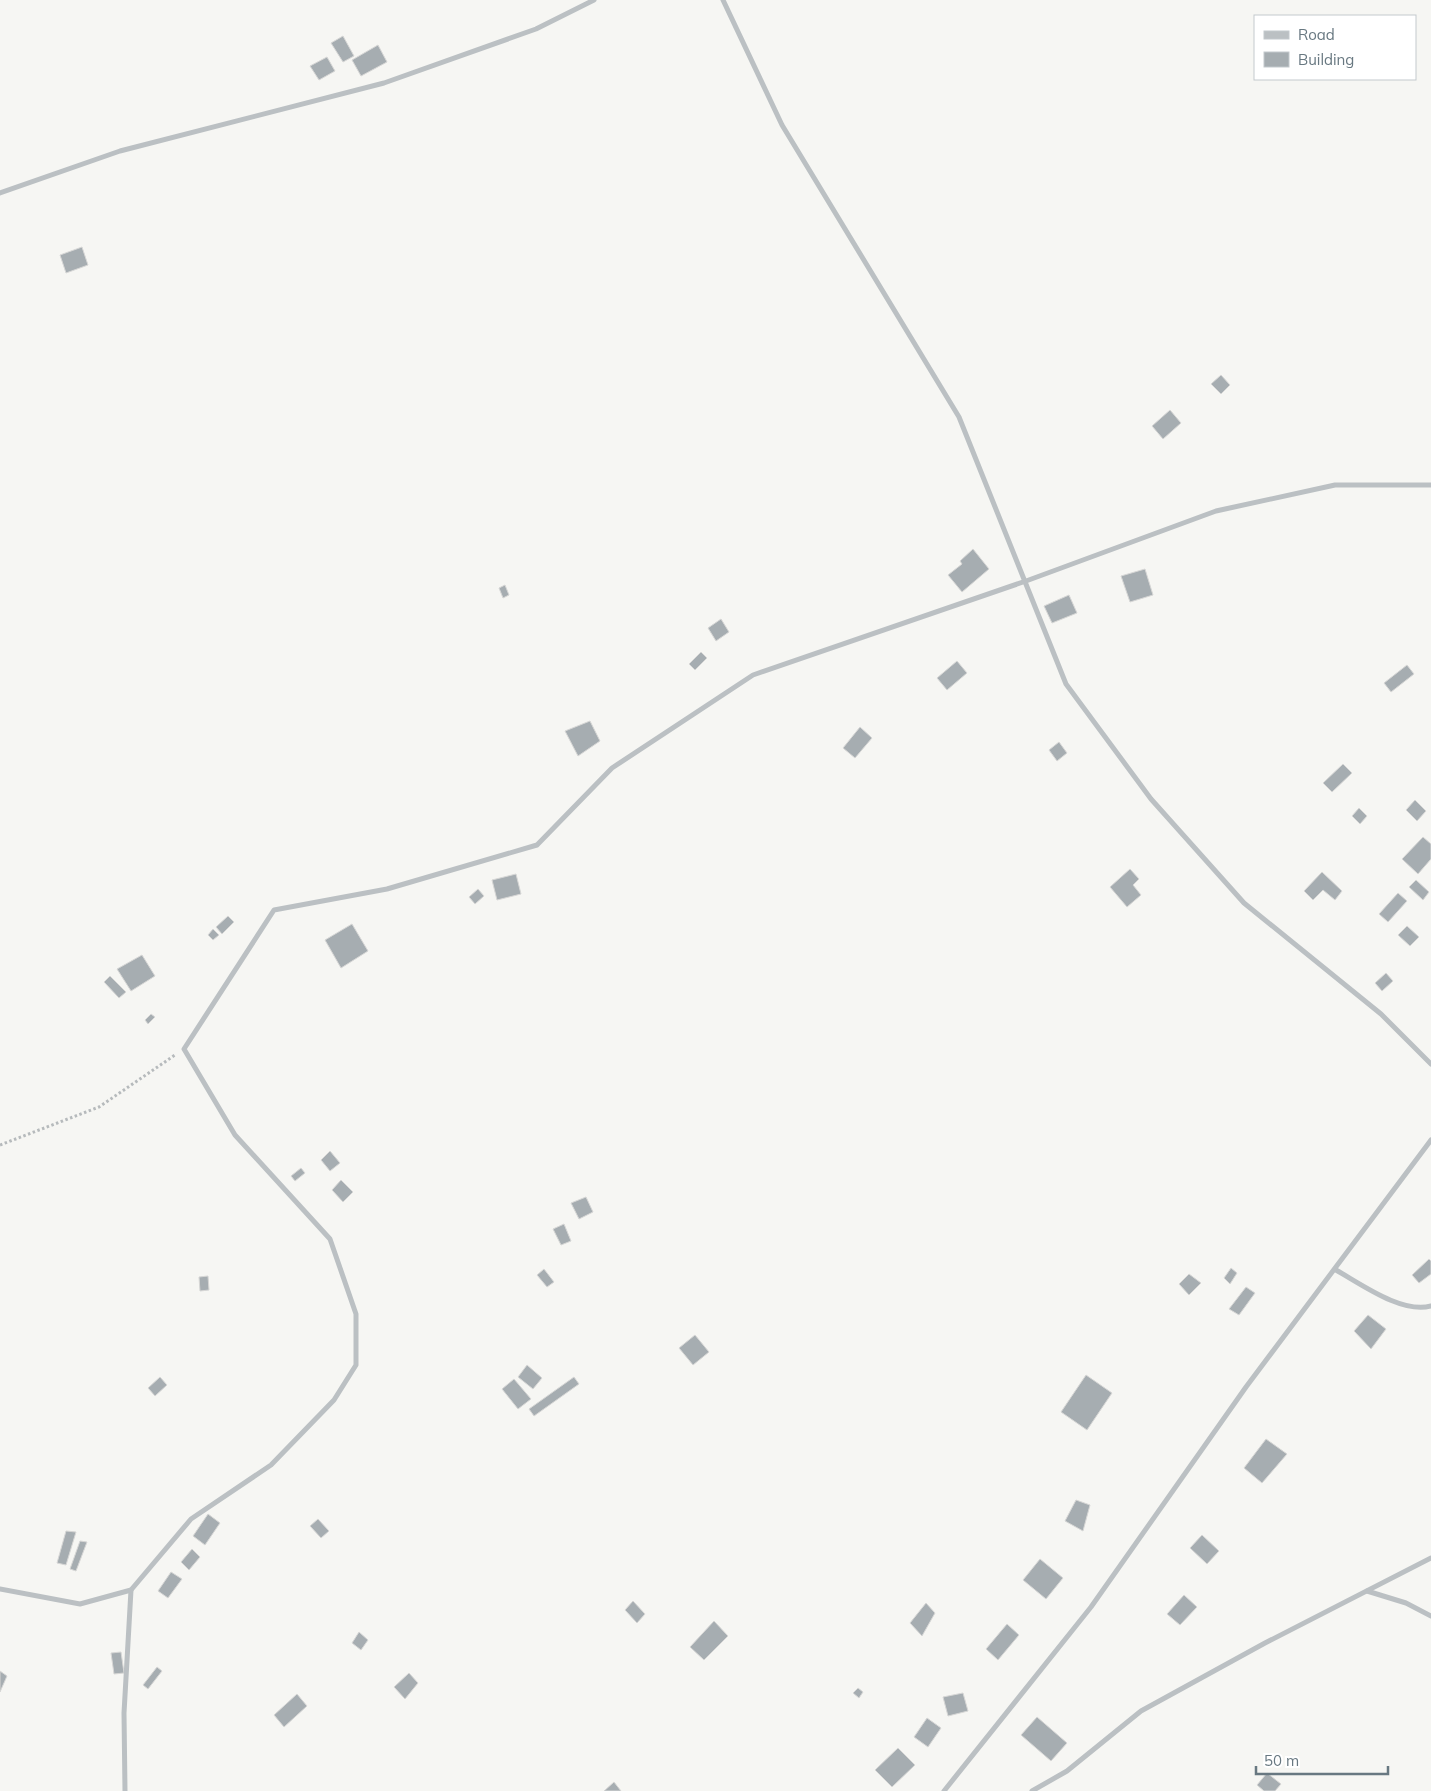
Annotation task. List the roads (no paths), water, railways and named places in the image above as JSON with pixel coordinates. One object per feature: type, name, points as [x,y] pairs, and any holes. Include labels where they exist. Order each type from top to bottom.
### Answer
[{"type":"street","points":[[0,193],[120,151],[384,83],[536,29],[594,0]]},
{"type":"street","points":[[722,0],[782,125],[960,417],[1066,684],[1151,798],[1244,903],[1381,1014],[1431,1064]]},
{"type":"street","points":[[0,1589],[80,1604],[131,1590],[190,1519],[271,1465],[334,1400],[356,1366],[356,1314],[330,1239],[235,1135],[184,1049],[274,910],[387,889],[536,845],[612,768],[753,675],[1026,581],[1216,511],[1335,485],[1431,486]]},
{"type":"street","points":[[944,1791],[1091,1607],[1246,1387],[1336,1270],[1431,1140]]},
{"type":"street","points":[[1336,1270],[1390,1300],[1422,1309],[1431,1306]]},
{"type":"street","points":[[1032,1791],[1067,1771],[1141,1711],[1367,1590],[1431,1558]]},
{"type":"street","points":[[125,1791],[124,1713],[131,1590]]},
{"type":"street","points":[[1367,1590],[1406,1603],[1431,1616]]}]
